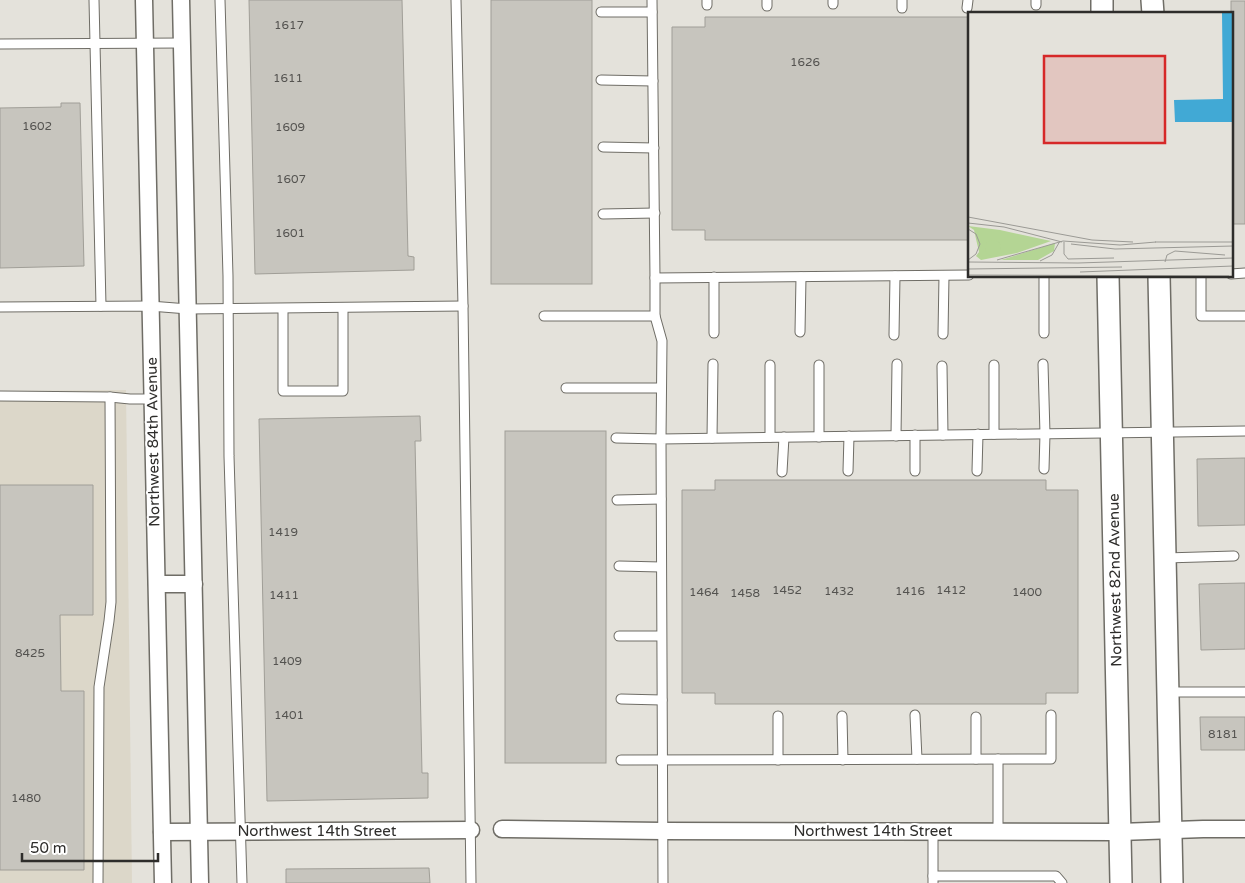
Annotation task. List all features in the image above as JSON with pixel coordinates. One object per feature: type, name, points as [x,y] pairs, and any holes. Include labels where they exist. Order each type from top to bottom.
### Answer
[{"type":"street","name":"Northwest 84th Avenue","points":[[144,0],[163,883]]},
{"type":"street","points":[[181,0],[200,883]]},
{"type":"street","name":"Northwest 82nd Avenue","points":[[1108,278],[1122,883]]},
{"type":"street","points":[[1159,278],[1172,883]]},
{"type":"street","points":[[157,584],[194,584]]},
{"type":"street","name":"Northwest 14th Street","points":[[502,830],[1120,832],[1245,829]]},
{"type":"street","name":"Northwest 14th Street","points":[[162,832],[471,830]]},
{"type":"lane","points":[[94,0],[101,306]]},
{"type":"lane","points":[[220,0],[229,309],[229,456],[242,883]]},
{"type":"lane","points":[[456,0],[463,306],[471,883]]},
{"type":"lane","points":[[652,0],[655,316],[662,340],[661,636],[663,883]]},
{"type":"lane","points":[[601,12],[652,12]]},
{"type":"lane","points":[[0,44],[182,43]]},
{"type":"lane","points":[[601,80],[653,81]]},
{"type":"lane","points":[[603,147],[654,148]]},
{"type":"lane","points":[[603,214],[655,213]]},
{"type":"lane","points":[[1232,274],[1245,273]]},
{"type":"lane","points":[[655,278],[968,275]]},
{"type":"lane","points":[[894,334],[895,276]]},
{"type":"lane","points":[[943,334],[944,276]]},
{"type":"lane","points":[[714,277],[714,333]]},
{"type":"lane","points":[[800,332],[802,277]]},
{"type":"lane","points":[[1044,278],[1044,333]]},
{"type":"lane","points":[[1200,278],[1201,316],[1245,316]]},
{"type":"lane","points":[[0,307],[150,306],[188,309],[283,309],[463,306]]},
{"type":"lane","points":[[283,309],[283,390],[343,390],[343,308]]},
{"type":"lane","points":[[544,316],[655,316]]},
{"type":"lane","points":[[712,438],[713,364]]},
{"type":"lane","points":[[896,436],[897,364]]},
{"type":"lane","points":[[1043,364],[1044,468]]},
{"type":"lane","points":[[770,365],[770,437]]},
{"type":"lane","points":[[819,365],[819,437]]},
{"type":"lane","points":[[994,365],[994,434]]},
{"type":"lane","points":[[942,366],[943,435]]},
{"type":"lane","points":[[566,388],[661,388]]},
{"type":"lane","points":[[0,396],[110,396],[130,399],[152,399]]},
{"type":"lane","points":[[98,883],[99,687],[111,602],[110,396]]},
{"type":"lane","points":[[616,438],[661,439],[1245,431]]},
{"type":"lane","points":[[977,471],[978,434]]},
{"type":"lane","points":[[915,435],[915,471]]},
{"type":"lane","points":[[848,471],[849,436]]},
{"type":"lane","points":[[782,472],[784,437]]},
{"type":"lane","points":[[617,500],[661,499]]},
{"type":"lane","points":[[1165,558],[1234,556]]},
{"type":"lane","points":[[619,566],[661,567]]},
{"type":"lane","points":[[619,636],[661,636]]},
{"type":"lane","points":[[1168,692],[1245,692]]},
{"type":"lane","points":[[620,699],[662,700]]},
{"type":"lane","points":[[915,715],[917,759]]},
{"type":"lane","points":[[620,760],[1051,759],[1051,715]]},
{"type":"lane","points":[[778,716],[778,760]]},
{"type":"lane","points":[[842,716],[843,760]]},
{"type":"lane","points":[[976,717],[976,759]]},
{"type":"lane","points":[[998,759],[998,831]]},
{"type":"lane","points":[[933,831],[933,880],[1056,876],[1062,883]]},
{"type":"shaded area","points":[[126,390],[132,883],[0,883],[0,391]]},
{"type":"building","points":[[249,0],[402,0],[408,256],[414,257],[414,270],[255,274]]},
{"type":"building","points":[[491,0],[592,0],[592,284],[491,284]]},
{"type":"building","points":[[1231,1],[1245,1],[1245,224],[1232,224]]},
{"type":"building","points":[[705,17],[968,17],[968,240],[705,240],[705,230],[672,230],[672,27],[705,27]]},
{"type":"building","points":[[61,103],[80,103],[84,266],[0,268],[0,108],[61,107]]},
{"type":"building","points":[[420,416],[421,441],[415,441],[422,773],[428,773],[428,798],[267,801],[259,419]]},
{"type":"building","points":[[505,431],[606,431],[606,763],[505,763]]},
{"type":"building","points":[[1245,458],[1245,525],[1198,526],[1197,459]]},
{"type":"building","points":[[715,480],[1046,480],[1046,490],[1078,490],[1078,693],[1046,693],[1046,704],[715,704],[715,693],[682,693],[682,490],[715,490]]},
{"type":"building","points":[[0,485],[93,485],[93,615],[60,615],[61,691],[84,691],[84,870],[0,870]]},
{"type":"building","points":[[1245,583],[1245,649],[1201,650],[1199,584]]},
{"type":"building","points":[[1200,717],[1245,717],[1245,750],[1201,750]]},
{"type":"building","points":[[429,868],[430,883],[286,883],[286,869]]}]
